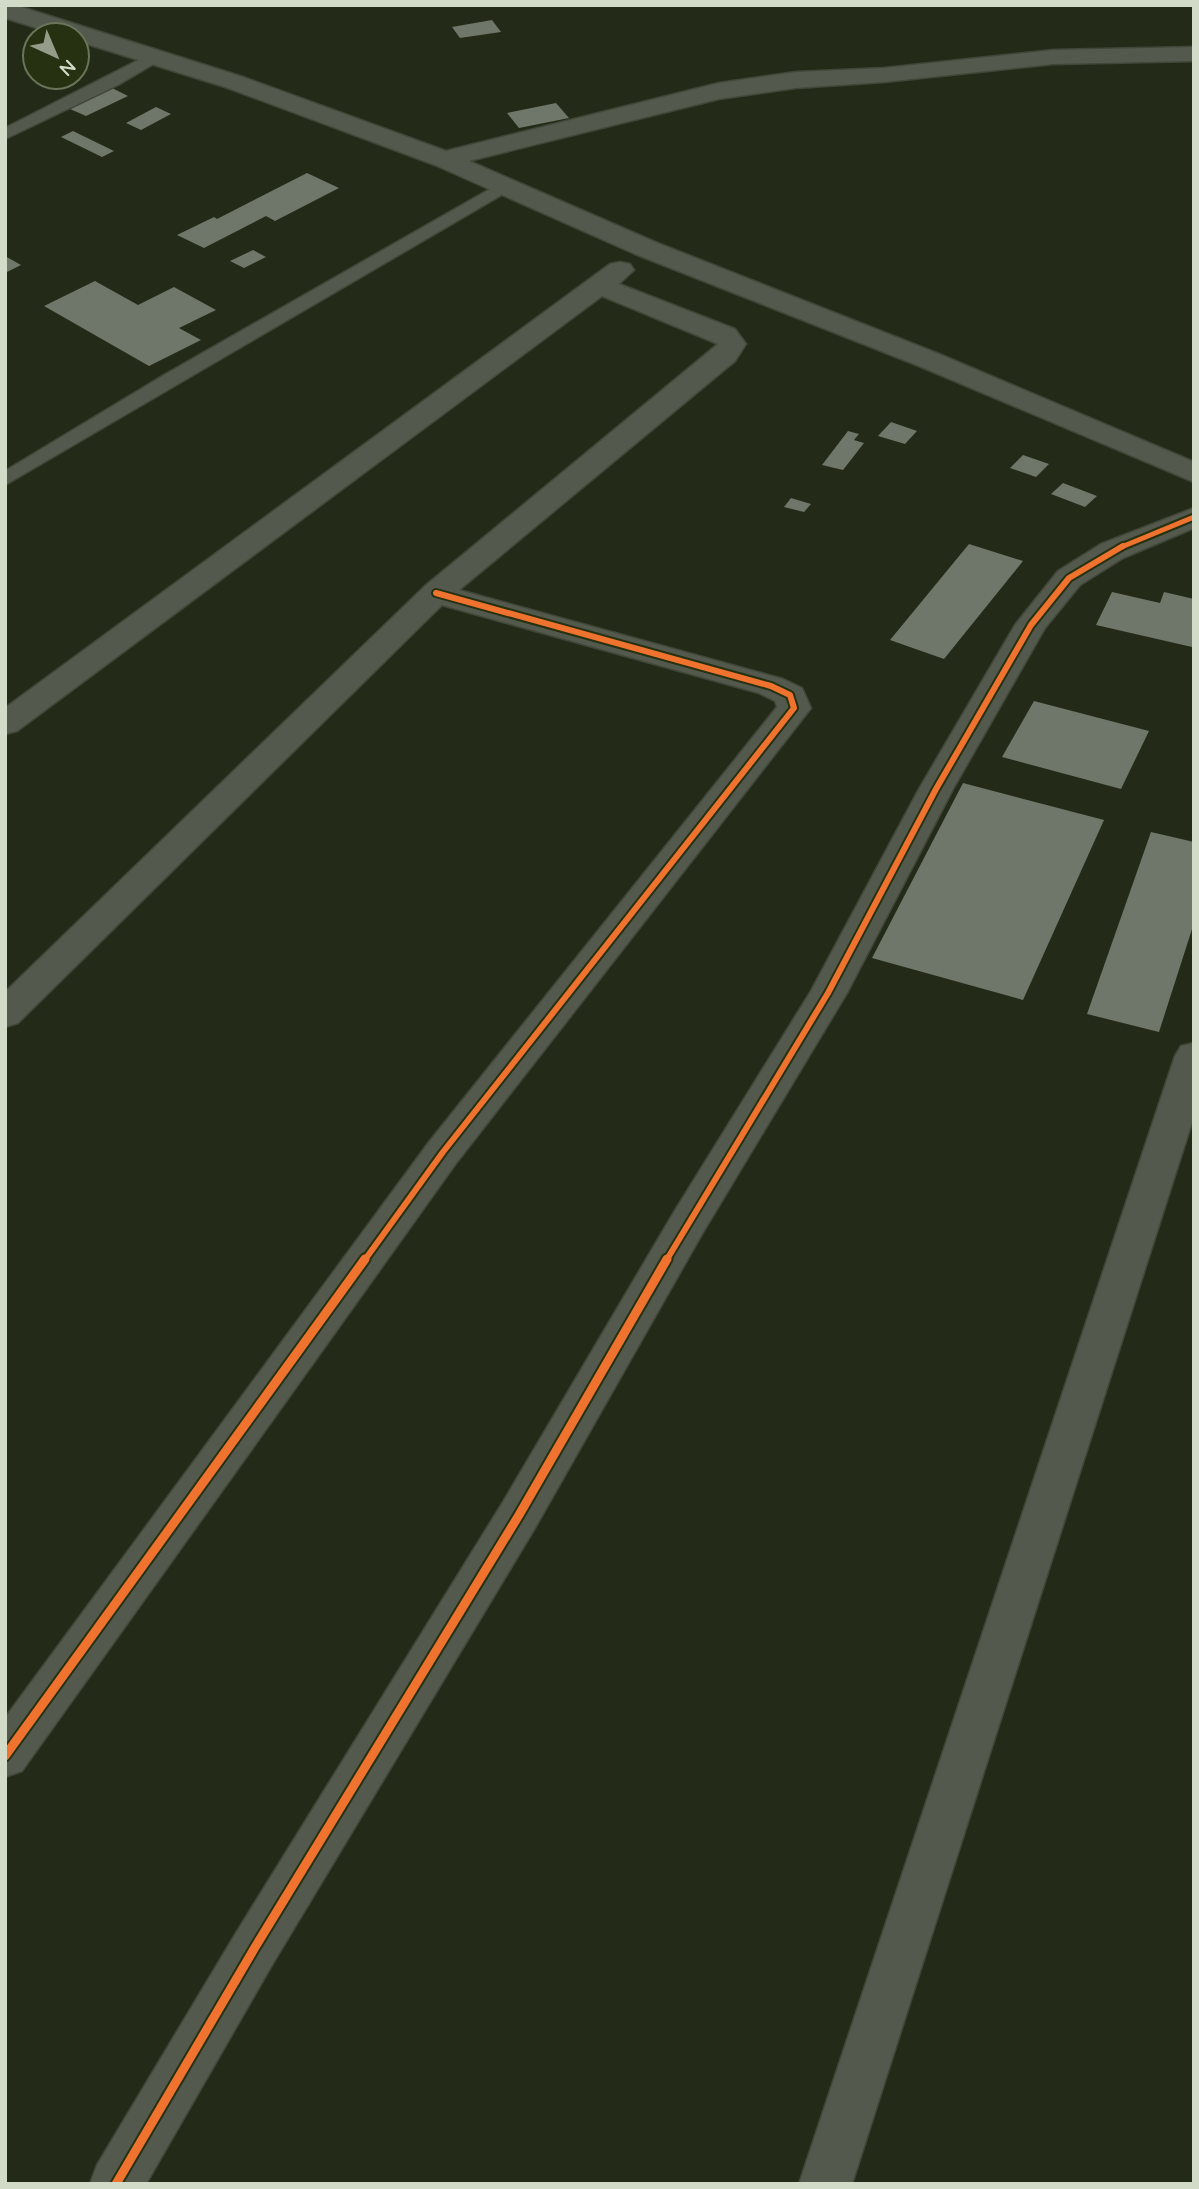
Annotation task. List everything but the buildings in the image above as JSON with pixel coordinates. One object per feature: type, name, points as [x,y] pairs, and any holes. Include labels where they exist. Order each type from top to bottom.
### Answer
[{"type":"street","points":[[5,10],[156,56],[444,159],[645,248],[929,360],[1194,472]]},
{"type":"street","points":[[444,159],[719,91],[796,80],[884,75],[1053,57],[1194,54]]},
{"type":"street","points":[[5,724],[541,327],[601,286],[645,248]]},
{"type":"street","points":[[5,1014],[436,593],[725,355],[732,344],[725,335],[601,286]]},
{"type":"street","points":[[116,2184],[254,1949],[519,1514],[688,1223],[828,993],[936,789],[1031,625],[1069,578],[1112,551],[1194,517]]},
{"type":"street","points":[[5,1756],[443,1152],[794,708],[790,695],[771,686],[436,593]]},
{"type":"street","points":[[825,2184],[1194,1056]]},
{"type":"lane","points":[[5,134],[112,82],[156,56]]},
{"type":"lane","points":[[5,480],[171,379],[504,186]]},
{"type":"cycle path","points":[[116,2184],[254,1949],[519,1515],[688,1223],[828,993],[936,789],[1031,625],[1069,578],[1112,551],[1194,517]]},
{"type":"cycle path","points":[[5,1756],[443,1152],[794,708],[790,695],[771,686],[436,593]]}]
